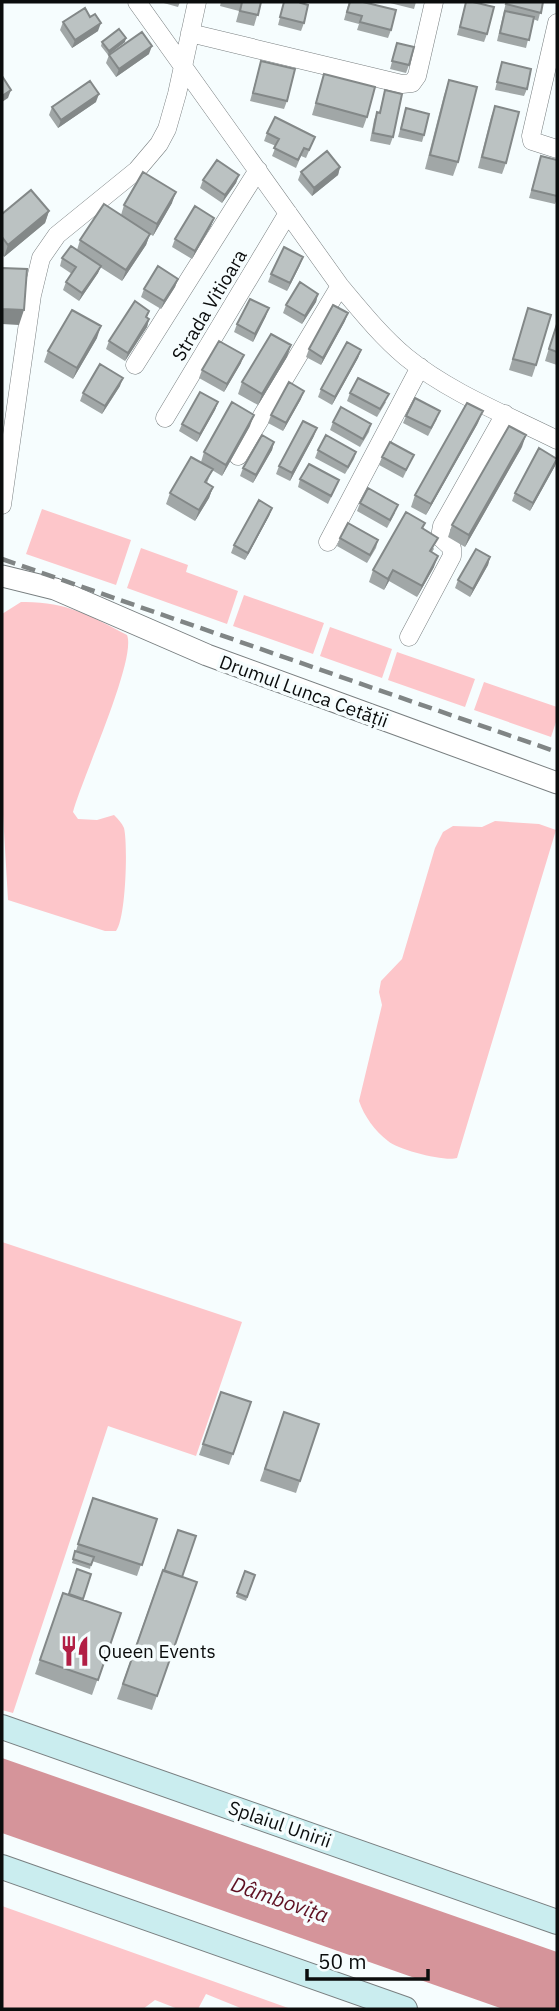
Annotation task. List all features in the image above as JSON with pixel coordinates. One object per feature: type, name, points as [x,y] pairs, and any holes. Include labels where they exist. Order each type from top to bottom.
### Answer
[{"type":"main road","name":"Splaiul Unirii","points":[[2,1727],[557,1922]]},
{"type":"main road","points":[[2,1867],[405,2009]]},
{"type":"street","points":[[137,2],[340,286],[385,338],[435,378],[557,440]]},
{"type":"street","points":[[2,501],[32,295],[41,258],[57,235],[150,157],[167,129],[197,2]]},
{"type":"street","points":[[190,33],[401,84],[412,83],[417,76],[434,2]]},
{"type":"street","points":[[557,23],[531,136],[532,141],[538,144],[557,149]]},
{"type":"street","name":"Strada Vitioara","points":[[135,365],[258,170]]},
{"type":"street","name":"Strada Vitioara","points":[[165,418],[288,213]]},
{"type":"street","points":[[238,456],[340,286]]},
{"type":"street","points":[[328,542],[420,367]]},
{"type":"street","points":[[409,637],[453,556],[452,548],[440,537],[442,526],[505,414]]},
{"type":"street","name":"Drumul Lunca Cetății","points":[[2,576],[55,589],[207,655],[557,783]]},
{"type":"street","name":"Drumul Lunca Cetății","points":[[2,591],[55,589]]},
{"type":"shaded area","points":[[42,509],[131,540],[116,585],[26,554]]},
{"type":"shaded area","points":[[141,548],[188,565],[186,572],[238,591],[227,624],[127,588]]},
{"type":"shaded area","points":[[244,595],[324,623],[313,654],[233,626]]},
{"type":"shaded area","points":[[21,602],[64,607],[127,635],[128,648],[117,693],[73,812],[78,819],[97,820],[114,815],[124,828],[124,897],[116,931],[105,931],[8,900],[2,797],[2,614]]},
{"type":"shaded area","points":[[330,627],[392,649],[382,678],[320,656]]},
{"type":"shaded area","points":[[397,652],[475,679],[465,707],[388,680]]},
{"type":"shaded area","points":[[484,682],[557,707],[557,719],[551,737],[474,710]]},
{"type":"shaded area","points":[[495,821],[539,824],[556,830],[457,1158],[433,1157],[401,1148],[388,1141],[370,1123],[359,1101],[382,1005],[379,992],[381,981],[402,959],[435,848],[443,832],[453,826],[482,827]]},
{"type":"shaded area","points":[[2,1242],[242,1322],[196,1456],[108,1426],[13,1713],[2,1710]]},
{"type":"shaded area","points":[[2,1906],[291,2009],[243,2009],[206,1994],[198,2009],[178,2009],[155,2000],[143,2009],[2,2009]]},
{"type":"water","name":"Dâmbovița","points":[[2,1758],[557,1952],[557,2009],[503,2009],[2,1833]]},
{"type":"building","points":[[242,2],[261,2],[258,15],[240,11]]},
{"type":"building","points":[[284,2],[302,2],[308,5],[304,23],[280,17]]},
{"type":"building","points":[[350,2],[363,2],[396,10],[391,30],[360,22],[362,16],[347,12]]},
{"type":"building","points":[[466,2],[494,7],[487,34],[460,27]]},
{"type":"building","points":[[543,2],[541,13],[506,4]]},
{"type":"building","points":[[85,8],[90,17],[95,14],[101,23],[75,40],[63,22]]},
{"type":"building","points":[[505,11],[534,17],[529,40],[500,33]]},
{"type":"building","points":[[119,29],[126,38],[109,51],[102,42]]},
{"type":"building","points":[[142,32],[152,46],[119,69],[109,55]]},
{"type":"building","points":[[397,43],[414,47],[409,65],[392,61]]},
{"type":"building","points":[[261,61],[295,69],[287,101],[253,93]]},
{"type":"building","points":[[502,62],[531,69],[527,89],[497,82]]},
{"type":"building","points":[[324,74],[375,87],[367,117],[316,103]]},
{"type":"building","points":[[2,76],[11,90],[2,96]]},
{"type":"building","points":[[449,80],[477,87],[458,162],[430,155]]},
{"type":"building","points":[[90,81],[99,94],[61,120],[52,107]]},
{"type":"building","points":[[385,90],[402,94],[393,137],[373,133]]},
{"type":"building","points":[[495,106],[519,112],[506,163],[482,157]]},
{"type":"building","points":[[406,108],[429,114],[424,135],[401,129]]},
{"type":"building","points":[[275,117],[315,137],[309,150],[304,148],[298,160],[274,148],[279,139],[267,133]]},
{"type":"building","points":[[327,151],[340,167],[314,188],[301,172]]},
{"type":"building","points":[[541,156],[557,160],[557,196],[532,190]]},
{"type":"building","points":[[217,160],[239,175],[225,195],[203,180]]},
{"type":"building","points":[[143,172],[176,192],[157,224],[124,205]]},
{"type":"building","points":[[31,190],[49,211],[8,245],[2,237],[2,214]]},
{"type":"building","points":[[104,204],[150,234],[126,270],[80,240]]},
{"type":"building","points":[[195,206],[214,218],[195,251],[175,239]]},
{"type":"building","points":[[71,246],[101,266],[82,293],[66,282],[76,267],[62,258]]},
{"type":"building","points":[[284,247],[303,257],[290,283],[271,274]]},
{"type":"building","points":[[158,266],[178,279],[164,301],[144,289]]},
{"type":"building","points":[[2,268],[27,269],[24,310],[2,309]]},
{"type":"building","points":[[300,282],[318,294],[305,316],[286,305]]},
{"type":"building","points":[[250,299],[269,308],[255,334],[237,324]]},
{"type":"building","points":[[135,301],[149,311],[146,317],[149,319],[128,353],[109,341]]},
{"type":"building","points":[[333,305],[348,313],[323,358],[309,349]]},
{"type":"building","points":[[528,308],[551,315],[536,365],[513,359]]},
{"type":"building","points":[[72,310],[101,326],[77,368],[48,351]]},
{"type":"building","points":[[557,324],[557,352],[549,349]]},
{"type":"building","points":[[271,334],[291,345],[262,394],[242,382]]},
{"type":"building","points":[[219,341],[244,355],[227,384],[202,370]]},
{"type":"building","points":[[347,342],[361,350],[335,397],[321,389]]},
{"type":"building","points":[[100,364],[123,378],[105,406],[83,393]]},
{"type":"building","points":[[358,378],[389,394],[380,409],[350,393]]},
{"type":"building","points":[[289,382],[304,391],[286,423],[271,415]]},
{"type":"building","points":[[200,392],[218,402],[200,434],[182,424]]},
{"type":"building","points":[[415,398],[440,411],[431,428],[406,416]]},
{"type":"building","points":[[232,402],[254,415],[226,465],[204,452]]},
{"type":"building","points":[[467,403],[483,411],[431,504],[415,495]]},
{"type":"building","points":[[341,407],[371,424],[363,439],[333,422]]},
{"type":"building","points":[[303,421],[317,428],[292,473],[279,466]]},
{"type":"building","points":[[509,426],[526,435],[469,535],[452,525]]},
{"type":"building","points":[[262,435],[274,442],[256,475],[243,468]]},
{"type":"building","points":[[326,435],[356,452],[348,467],[318,450]]},
{"type":"building","points":[[390,442],[414,455],[406,470],[382,457]]},
{"type":"building","points":[[539,448],[557,459],[533,503],[515,493]]},
{"type":"building","points":[[191,457],[213,469],[205,482],[213,487],[199,510],[170,493]]},
{"type":"building","points":[[309,464],[339,480],[331,496],[300,479]]},
{"type":"building","points":[[368,488],[398,505],[390,520],[360,503]]},
{"type":"building","points":[[259,500],[272,508],[248,553],[234,545]]},
{"type":"building","points":[[406,512],[425,523],[422,528],[438,538],[430,551],[438,556],[422,586],[393,570],[388,579],[373,570]]},
{"type":"building","points":[[348,523],[378,540],[370,555],[340,538]]},
{"type":"building","points":[[476,549],[490,557],[473,589],[458,580]]},
{"type":"building","points":[[221,1392],[251,1402],[233,1454],[203,1444]]},
{"type":"building","points":[[284,1412],[319,1424],[300,1481],[265,1469]]},
{"type":"building","points":[[93,1498],[157,1519],[142,1565],[78,1544]]},
{"type":"building","points":[[178,1530],[196,1536],[182,1577],[164,1571]]},
{"type":"building","points":[[75,1551],[94,1557],[91,1565],[73,1559]]},
{"type":"building","points":[[77,1569],[91,1574],[83,1599],[69,1594]]},
{"type":"building","points":[[163,1570],[197,1582],[157,1696],[123,1684]]},
{"type":"building","points":[[245,1571],[255,1575],[247,1597],[237,1593]]},
{"type":"building","name":"Queen Events","points":[[63,1593],[121,1613],[98,1680],[40,1660]]},
{"type":"railway","points":[[2,559],[557,752]]},
{"type":"place","name":"Queen Events","points":[[75,1651]]}]
